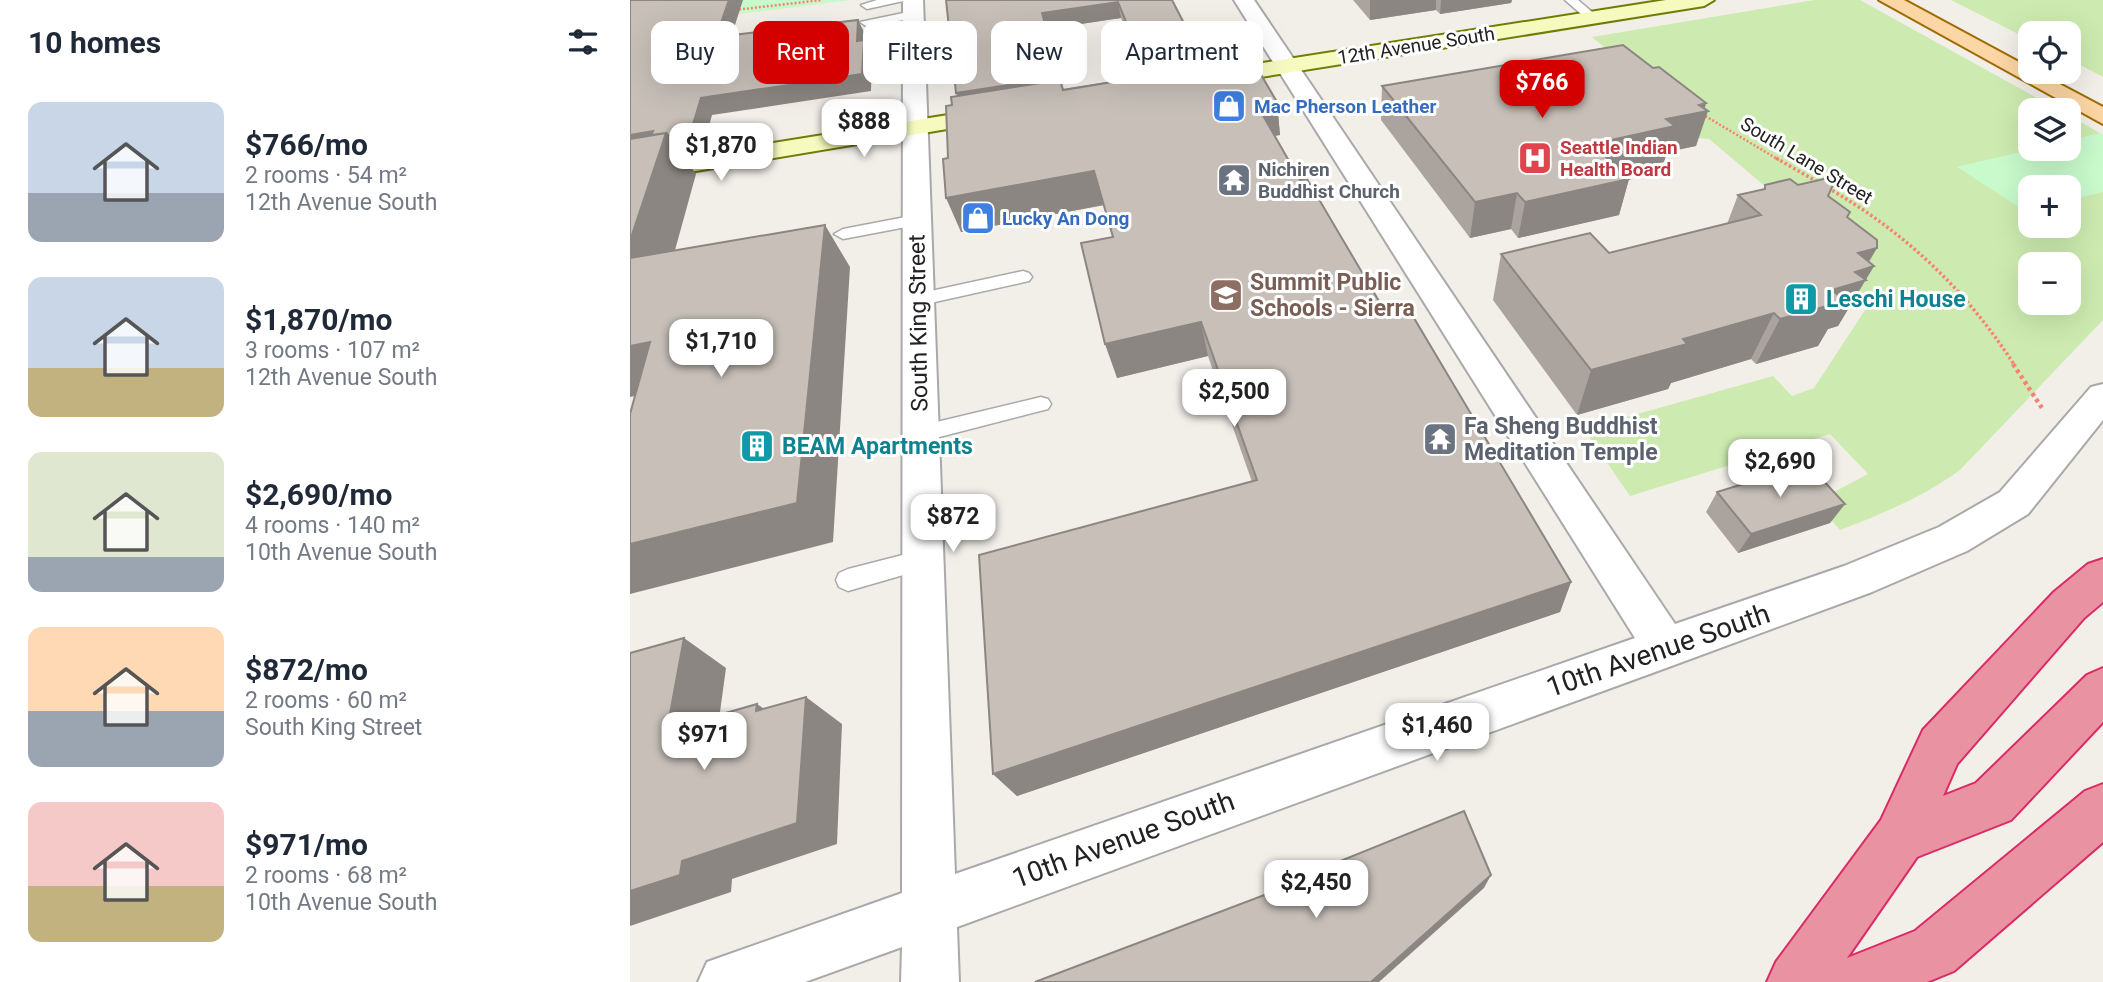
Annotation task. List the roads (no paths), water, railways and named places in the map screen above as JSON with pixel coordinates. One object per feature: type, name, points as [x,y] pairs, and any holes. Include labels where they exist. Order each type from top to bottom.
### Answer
[{"type":"highway","points":[[1796,982],[1899,838],[1940,747],[2069,605],[2103,578]]},
{"type":"highway","points":[[1899,838],[1993,802],[2103,690]]},
{"type":"highway","points":[[1857,982],[1934,951],[2103,809]]},
{"type":"main road","name":"12th Avenue South","points":[[1263,70],[1704,0]]},
{"type":"main road","points":[[1889,0],[2103,117]]},
{"type":"main road","points":[[630,174],[1025,109]]},
{"type":"street","points":[[1244,0],[1666,648]]},
{"type":"street","name":"South King Street","points":[[909,5],[918,300],[930,982]]},
{"type":"street","name":"10th Avenue South","points":[[727,982],[1857,579],[1953,539],[2014,503],[2103,396]]},
{"type":"lane","points":[[1571,0],[1592,17]]},
{"type":"lane","points":[[867,5],[909,5]]},
{"type":"lane","points":[[869,21],[909,5]]},
{"type":"lane","points":[[843,234],[916,220]]},
{"type":"lane","points":[[918,300],[1023,277]]},
{"type":"lane","points":[[919,434],[1041,404]]},
{"type":"lane","points":[[848,580],[922,560]]},
{"type":"place","name":"Mac Pherson Leather","points":[[1229,106]]},
{"type":"place","name":"Seattle Indian Health Board","points":[[1535,158]]},
{"type":"place","name":"Nichiren Buddhist Church","points":[[1234,180]]},
{"type":"place","name":"Lucky An Dong","points":[[978,218]]},
{"type":"place","name":"Summit Public Schools - Sierra","points":[[1226,295]]},
{"type":"place","name":"Leschi House","points":[[1801,299]]},
{"type":"place","name":"Fa Sheng Buddhist Meditation Temple","points":[[1440,439]]},
{"type":"place","name":"BEAM Apartments","points":[[757,446]]}]
